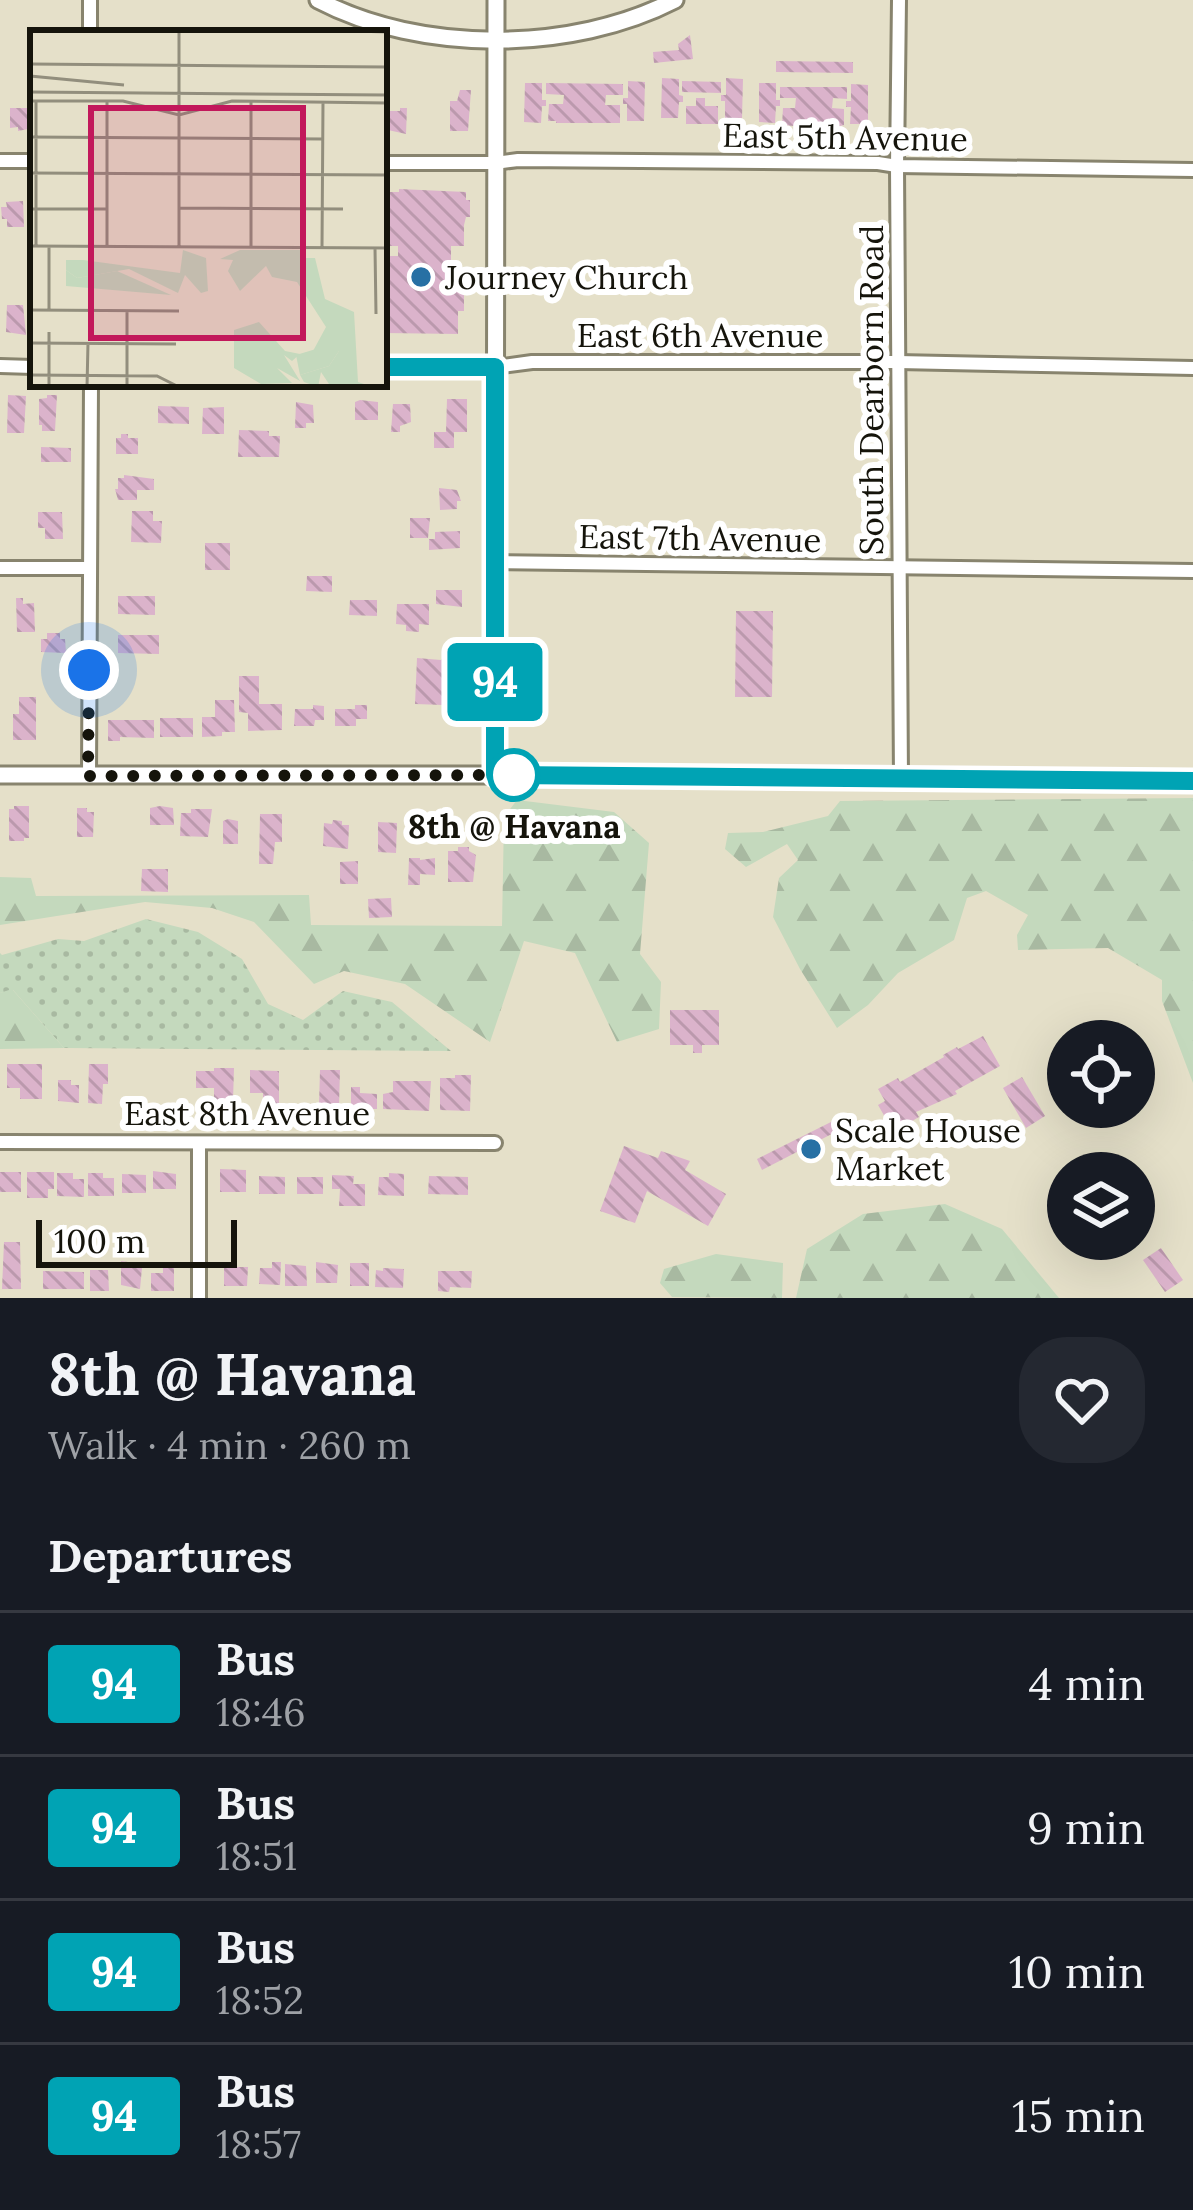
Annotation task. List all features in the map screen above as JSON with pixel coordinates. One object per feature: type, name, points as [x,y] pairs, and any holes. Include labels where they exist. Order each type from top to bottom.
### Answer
[{"type":"street","points":[[318,0],[392,29],[440,37],[495,38],[556,37],[596,30],[676,0]]},
{"type":"street","points":[[495,775],[496,0]]},
{"type":"street","name":"South Dearborn Road","points":[[899,0],[901,779]]},
{"type":"street","name":"East 5th Avenue","points":[[387,163],[541,160],[1193,170]]},
{"type":"street","name":"East 6th Avenue","points":[[495,367],[532,362],[898,362],[1193,368]]},
{"type":"street","points":[[0,366],[30,367]]},
{"type":"street","points":[[387,367],[495,367]]},
{"type":"street","points":[[88,776],[91,387]]},
{"type":"street","name":"East 7th Avenue","points":[[495,562],[1193,571]]},
{"type":"street","points":[[0,568],[89,568]]},
{"type":"street","points":[[0,775],[1193,782]]},
{"type":"street","name":"East 8th Avenue","points":[[0,1142],[495,1143]]},
{"type":"street","points":[[199,1143],[199,1298]]},
{"type":"green space","points":[[1193,798],[1193,1083],[1162,1001],[1162,980],[1108,948],[1018,950],[1017,935],[1028,915],[986,891],[967,898],[954,940],[898,973],[868,1005],[837,1028],[773,917],[779,878],[798,860],[787,844],[746,867],[725,849],[728,833],[763,832],[828,816],[840,801]]},
{"type":"green space","points":[[517,800],[614,812],[649,843],[640,954],[661,982],[659,1029],[617,1042],[575,953],[524,941],[490,1042],[405,984],[344,971],[314,984],[254,922],[212,908],[145,902],[0,925],[0,877],[31,878],[36,896],[309,895],[311,925],[502,926],[504,817]]},
{"type":"green space","points":[[146,919],[198,932],[242,959],[268,1004],[303,1020],[343,991],[392,1002],[451,1051],[64,1048],[13,990],[0,993],[0,953],[58,939],[84,941]]},
{"type":"green space","points":[[12,989],[64,1048],[0,1049],[0,993]]},
{"type":"green space","points":[[945,1204],[1002,1229],[1059,1298],[796,1298],[807,1249],[863,1214]]},
{"type":"green space","points":[[716,1254],[783,1263],[782,1298],[672,1297],[660,1283],[664,1269]]},
{"type":"building","points":[[690,35],[693,59],[654,63],[653,52],[679,50],[678,44]]},
{"type":"building","points":[[776,61],[853,62],[853,73],[776,72]]},
{"type":"building","points":[[662,78],[679,79],[683,102],[679,102],[678,118],[661,118]]},
{"type":"building","points":[[726,78],[743,79],[742,118],[725,118],[721,95],[726,95]]},
{"type":"building","points":[[628,81],[645,82],[644,121],[627,121],[623,98],[628,98]]},
{"type":"building","points":[[682,81],[721,82],[721,93],[682,92]]},
{"type":"building","points":[[525,83],[542,83],[546,106],[542,106],[541,123],[524,122]]},
{"type":"building","points":[[546,83],[623,84],[623,95],[606,95],[605,105],[620,105],[620,123],[548,121],[549,104],[563,104],[564,95],[546,94]]},
{"type":"building","points":[[759,83],[776,83],[780,106],[776,106],[775,123],[759,122]]},
{"type":"building","points":[[851,84],[868,85],[868,124],[850,124],[851,107],[846,107],[846,101],[851,101]]},
{"type":"building","points":[[780,87],[847,87],[847,99],[833,98],[832,108],[844,109],[844,125],[782,125],[783,108],[795,108],[796,98],[780,98]]},
{"type":"building","points":[[460,90],[471,90],[468,131],[450,131],[450,101],[457,101]]},
{"type":"building","points":[[696,98],[705,98],[705,106],[718,106],[718,124],[686,124],[686,106],[696,106]]},
{"type":"building","points":[[10,108],[30,108],[30,129],[10,128]]},
{"type":"building","points":[[407,108],[406,134],[388,130],[388,111]]},
{"type":"building","name":"Journey Church","points":[[390,192],[466,192],[470,200],[464,246],[451,246],[451,261],[458,261],[458,292],[464,292],[458,334],[387,333],[387,256],[398,256],[398,246],[387,246],[387,210]]},
{"type":"building","points":[[23,201],[24,227],[7,227],[1,207]]},
{"type":"building","points":[[7,305],[23,305],[26,335],[6,332]]},
{"type":"building","points":[[8,395],[26,396],[24,433],[7,433]]},
{"type":"building","points":[[57,395],[55,431],[42,431],[39,425],[39,399]]},
{"type":"building","points":[[447,399],[467,399],[467,432],[454,432],[454,448],[434,448],[434,432],[446,432]]},
{"type":"building","points":[[296,402],[313,405],[314,423],[306,423],[306,428],[295,428]]},
{"type":"building","points":[[355,402],[378,402],[378,420],[355,420]]},
{"type":"building","points":[[393,404],[410,404],[411,422],[400,426],[400,432],[391,432]]},
{"type":"building","points":[[158,406],[189,407],[189,424],[158,423]]},
{"type":"building","points":[[224,407],[224,434],[202,434],[203,408]]},
{"type":"building","points":[[239,430],[280,436],[279,457],[238,457]]},
{"type":"building","points":[[121,434],[138,438],[138,454],[116,454],[116,438]]},
{"type":"building","points":[[41,447],[71,448],[71,462],[41,462]]},
{"type":"building","points":[[124,475],[154,479],[154,490],[137,490],[137,500],[118,500],[115,489]]},
{"type":"building","points":[[439,488],[457,490],[461,501],[457,509],[440,510]]},
{"type":"building","points":[[132,511],[153,511],[153,521],[162,521],[161,543],[131,542]]},
{"type":"building","points":[[38,512],[62,512],[63,539],[45,539],[45,528],[38,528]]},
{"type":"building","points":[[410,518],[430,518],[428,538],[410,538]]},
{"type":"building","points":[[460,531],[460,548],[429,550],[435,532]]},
{"type":"building","points":[[205,543],[230,543],[230,570],[205,570]]},
{"type":"building","points":[[307,576],[332,576],[332,592],[306,591]]},
{"type":"building","points":[[436,590],[462,590],[462,607],[436,604]]},
{"type":"building","points":[[118,596],[155,596],[155,615],[118,614]]},
{"type":"building","points":[[16,598],[23,598],[23,604],[34,603],[35,632],[17,632]]},
{"type":"building","points":[[350,600],[377,600],[377,616],[349,615]]},
{"type":"building","points":[[397,604],[429,604],[429,625],[419,624],[419,632],[406,631],[406,625],[396,624]]},
{"type":"building","points":[[736,611],[773,611],[772,697],[735,697]]},
{"type":"building","points":[[47,633],[60,633],[66,653],[41,652],[41,639],[47,639]]},
{"type":"building","points":[[118,635],[159,635],[159,654],[118,653]]},
{"type":"building","points":[[447,655],[453,660],[445,667],[443,705],[415,704],[417,658],[441,660]]},
{"type":"building","points":[[239,676],[259,676],[259,704],[282,704],[282,730],[248,731],[248,713],[239,712]]},
{"type":"building","points":[[19,697],[36,697],[36,740],[13,740]]},
{"type":"building","points":[[215,700],[234,700],[235,732],[202,737],[202,717],[215,717]]},
{"type":"building","points":[[313,705],[324,706],[324,720],[315,720],[314,726],[294,726],[295,709],[313,709]]},
{"type":"building","points":[[355,705],[367,705],[367,719],[356,719],[356,726],[335,726],[335,709],[355,709]]},
{"type":"building","points":[[160,718],[193,718],[193,737],[160,737]]},
{"type":"building","points":[[108,720],[154,720],[154,738],[108,741]]},
{"type":"building","points":[[29,806],[29,838],[24,841],[9,841],[9,809]]},
{"type":"building","points":[[77,808],[94,812],[93,837],[77,837]]},
{"type":"building","points":[[150,808],[173,808],[174,825],[150,825]]},
{"type":"building","points":[[191,809],[212,809],[208,837],[180,836],[181,813],[191,813]]},
{"type":"building","points":[[260,814],[282,814],[282,842],[275,842],[273,864],[259,864]]},
{"type":"building","points":[[333,820],[349,825],[348,849],[323,846],[324,823]]},
{"type":"building","points":[[223,821],[238,821],[238,844],[223,844]]},
{"type":"building","points":[[378,822],[397,823],[396,853],[378,852]]},
{"type":"building","points":[[458,847],[469,847],[476,855],[473,882],[448,882],[448,851],[458,851]]},
{"type":"building","points":[[409,858],[435,858],[435,875],[420,874],[420,885],[408,885]]},
{"type":"building","points":[[358,861],[358,884],[340,884],[340,862]]},
{"type":"building","points":[[142,869],[168,869],[168,892],[141,891]]},
{"type":"building","points":[[391,898],[392,917],[369,918],[368,899]]},
{"type":"building","points":[[670,1010],[719,1010],[719,1045],[702,1045],[702,1053],[693,1053],[693,1045],[670,1045]]},
{"type":"building","points":[[983,1036],[1000,1066],[955,1091],[957,1094],[916,1112],[919,1117],[900,1128],[895,1120],[889,1124],[878,1105],[885,1101],[878,1089],[898,1078],[900,1082]]},
{"type":"building","points":[[7,1064],[42,1064],[42,1099],[20,1099],[20,1088],[7,1088]]},
{"type":"building","points":[[89,1064],[108,1064],[102,1104],[88,1103]]},
{"type":"building","points":[[234,1068],[233,1101],[214,1101],[214,1088],[196,1088],[196,1071]]},
{"type":"building","points":[[250,1070],[279,1071],[279,1108],[263,1108],[263,1093],[250,1093]]},
{"type":"building","points":[[320,1070],[340,1070],[339,1106],[319,1105]]},
{"type":"building","points":[[471,1075],[470,1111],[440,1110],[440,1078]]},
{"type":"building","points":[[1022,1077],[1045,1116],[1026,1128],[1003,1088]]},
{"type":"building","points":[[58,1080],[79,1085],[79,1103],[58,1101]]},
{"type":"building","points":[[393,1081],[431,1081],[429,1111],[383,1109],[383,1094],[393,1092]]},
{"type":"building","points":[[351,1087],[377,1094],[377,1109],[351,1109]]},
{"type":"building","points":[[849,1113],[853,1123],[762,1170],[757,1159]]},
{"type":"building","points":[[624,1146],[658,1158],[661,1151],[690,1161],[685,1170],[726,1194],[708,1226],[647,1191],[635,1223],[600,1211]]},
{"type":"building","points":[[220,1169],[246,1170],[246,1192],[220,1192]]},
{"type":"building","points":[[153,1171],[176,1174],[176,1189],[153,1189]]},
{"type":"building","points":[[0,1172],[21,1172],[21,1192],[0,1192]]},
{"type":"building","points":[[27,1172],[54,1172],[54,1189],[48,1189],[48,1198],[27,1198]]},
{"type":"building","points":[[57,1173],[84,1179],[84,1197],[57,1196]]},
{"type":"building","points":[[88,1173],[114,1178],[114,1196],[88,1196]]},
{"type":"building","points":[[389,1173],[404,1174],[404,1196],[378,1195],[379,1177],[389,1177]]},
{"type":"building","points":[[122,1174],[146,1175],[146,1193],[122,1193]]},
{"type":"building","points":[[332,1175],[354,1176],[353,1184],[365,1184],[365,1206],[339,1206],[340,1189],[332,1189]]},
{"type":"building","points":[[259,1176],[285,1177],[285,1194],[259,1194]]},
{"type":"building","points":[[429,1176],[468,1177],[468,1195],[428,1194]]},
{"type":"building","points":[[297,1177],[323,1177],[323,1194],[297,1194]]},
{"type":"building","points":[[4,1242],[20,1242],[21,1289],[2,1289]]},
{"type":"building","points":[[1161,1248],[1183,1280],[1165,1292],[1143,1260],[1155,1260]]},
{"type":"building","points":[[121,1261],[128,1262],[128,1268],[142,1268],[140,1289],[121,1285]]},
{"type":"building","points":[[272,1262],[281,1262],[280,1285],[259,1284],[260,1268],[272,1268]]},
{"type":"building","points":[[316,1262],[338,1265],[337,1283],[316,1283]]},
{"type":"building","points":[[350,1263],[369,1263],[369,1286],[350,1286]]},
{"type":"building","points":[[285,1264],[306,1266],[307,1286],[285,1286]]},
{"type":"building","points":[[224,1267],[248,1267],[247,1286],[224,1286]]},
{"type":"building","points":[[163,1268],[174,1268],[174,1291],[151,1291],[151,1273],[163,1273]]},
{"type":"building","points":[[404,1269],[403,1288],[375,1287],[376,1270]]},
{"type":"building","points":[[90,1270],[108,1270],[109,1291],[90,1291]]},
{"type":"building","points":[[43,1271],[84,1272],[84,1289],[43,1289]]},
{"type":"building","points":[[438,1271],[472,1271],[471,1288],[438,1291]]},
{"type":"bus line","name":"94","points":[[387,367],[495,367],[495,775],[1193,781]]},
{"type":"place","name":"Journey Church","points":[[421,277]]},
{"type":"place","name":"8th @ Havana","points":[[514,775]]},
{"type":"place","name":"Scale House Market","points":[[811,1149]]},
{"type":"route","points":[[89,670],[88,776],[514,775]]}]
